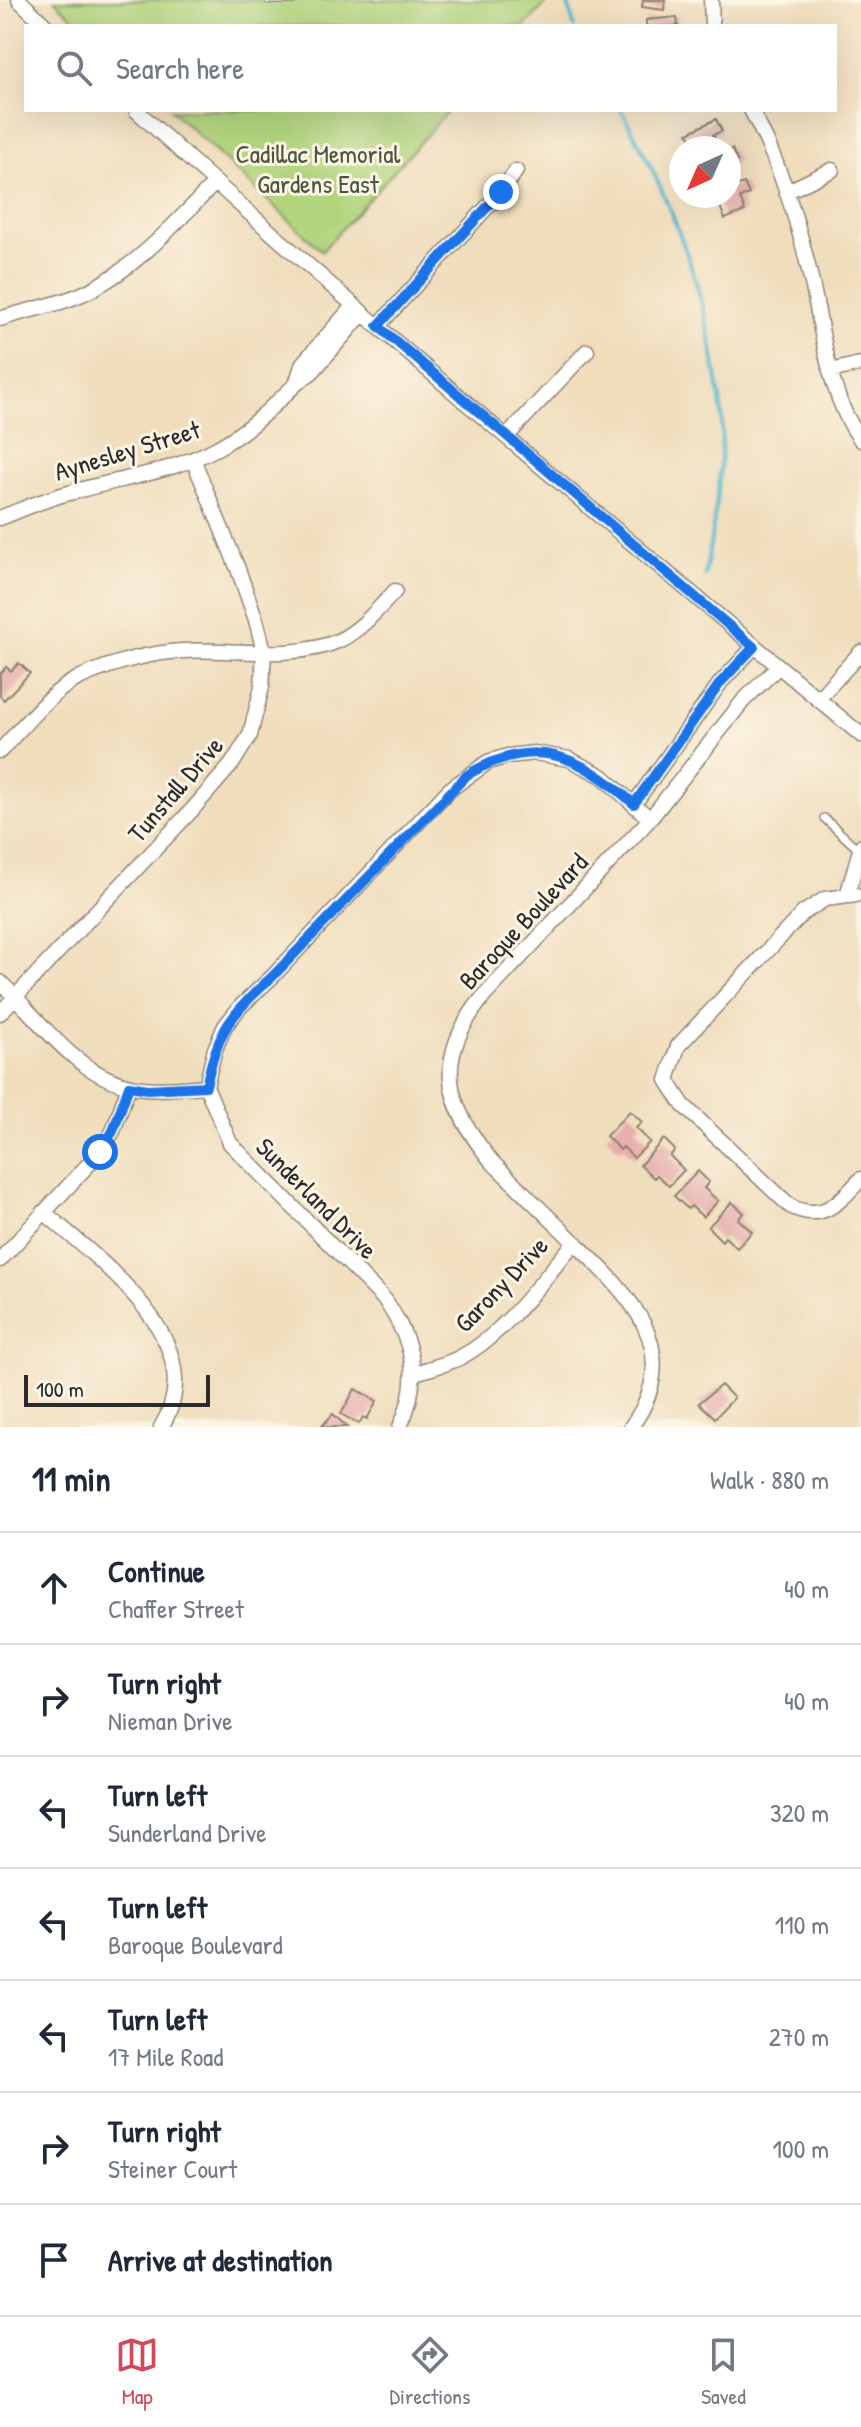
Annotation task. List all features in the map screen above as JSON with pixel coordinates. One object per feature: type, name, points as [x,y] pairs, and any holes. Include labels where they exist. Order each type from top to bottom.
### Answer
[{"type":"street","points":[[19,0],[44,24]]},
{"type":"street","points":[[711,0],[712,24]]},
{"type":"street","points":[[138,112],[358,309],[861,735]]},
{"type":"street","points":[[752,112],[775,160],[786,192],[809,273],[840,406],[861,440]]},
{"type":"street","points":[[786,192],[832,170]]},
{"type":"street","points":[[378,326],[501,192],[516,171]]},
{"type":"street","points":[[0,319],[92,290],[117,275],[215,183]]},
{"type":"street","name":"Aynesley Street","points":[[0,518],[70,492],[124,480],[216,449],[254,423],[313,371],[358,309]]},
{"type":"street","points":[[507,436],[587,351]]},
{"type":"street","points":[[830,371],[861,364]]},
{"type":"street","name":"Tunstall Drive","points":[[0,1013],[192,810],[232,764],[250,735],[258,711],[264,651],[238,569],[193,459]]},
{"type":"street","points":[[0,751],[64,688],[111,665],[182,651],[264,651],[323,646],[342,639],[367,621],[395,591]]},
{"type":"street","points":[[634,804],[721,682],[754,647]]},
{"type":"street","points":[[818,699],[861,652]]},
{"type":"street","name":"Baroque Boulevard","points":[[631,1427],[646,1400],[652,1379],[652,1353],[647,1329],[638,1309],[627,1294],[493,1163],[466,1129],[453,1096],[453,1056],[460,1032],[484,996],[650,819],[743,701],[778,667]]},
{"type":"street","points":[[0,982],[79,1061],[108,1079],[129,1086],[173,1089],[206,1086],[218,1039],[240,1007],[467,775],[488,762],[535,753],[569,759],[602,776],[650,819]]},
{"type":"street","points":[[855,897],[860,849]]},
{"type":"street","points":[[855,897],[861,878]]},
{"type":"street","points":[[855,897],[825,899],[803,913],[678,1046],[667,1080],[683,1105],[780,1199],[801,1212],[813,1214],[838,1202],[861,1179]]},
{"type":"street","points":[[0,1260],[107,1142],[129,1086]]},
{"type":"street","name":"Sunderland Drive","points":[[206,1086],[237,1153],[385,1300],[406,1335],[414,1373],[400,1427]]},
{"type":"street","points":[[44,1212],[119,1279],[158,1325],[168,1346],[176,1379],[172,1401],[161,1427]]},
{"type":"street","name":"Garony Drive","points":[[414,1373],[450,1362],[482,1343],[505,1322],[575,1242]]},
{"type":"lane","points":[[269,0],[293,0]]},
{"type":"lane","points":[[824,818],[860,849]]},
{"type":"green space","points":[[54,0],[549,0],[527,24],[80,24]]},
{"type":"green space","name":"Cadillac Memorial Gardens East","points":[[173,112],[447,112],[322,251]]},
{"type":"building","points":[[643,0],[665,0],[664,10],[642,7]]},
{"type":"building","points":[[677,17],[678,24],[646,24],[646,20]]},
{"type":"building","points":[[716,119],[722,131],[714,136],[690,136],[688,133]]},
{"type":"building","points":[[744,183],[749,194],[741,198],[741,184]]},
{"type":"building","points":[[741,201],[745,211],[725,219],[721,208],[741,208]]},
{"type":"building","points":[[19,663],[30,673],[4,700],[0,696],[0,674],[6,667],[11,671]]},
{"type":"building","points":[[630,1111],[642,1122],[636,1128],[650,1142],[634,1158],[606,1136]]},
{"type":"building","points":[[664,1139],[675,1150],[670,1156],[684,1170],[669,1186],[640,1165]]},
{"type":"building","points":[[698,1171],[709,1182],[704,1188],[718,1201],[703,1217],[674,1196]]},
{"type":"building","points":[[732,1202],[744,1213],[738,1219],[752,1232],[737,1248],[725,1237],[722,1241],[708,1227]]},
{"type":"building","points":[[721,1385],[734,1398],[715,1418],[699,1403]]},
{"type":"building","points":[[355,1389],[377,1401],[367,1419],[363,1417],[359,1424],[341,1414]]},
{"type":"building","points":[[333,1414],[347,1427],[321,1427]]},
{"type":"waterway","points":[[567,0],[573,24]]},
{"type":"waterway","points":[[622,112],[653,172],[681,238],[710,340],[721,406],[722,436],[705,575]]},
{"type":"route","points":[[100,1152],[113,1131],[129,1086],[148,1089],[206,1086],[218,1039],[240,1007],[467,775],[488,762],[508,756],[552,755],[569,759],[602,776],[634,804],[721,682],[754,647],[378,326],[501,192]]}]
